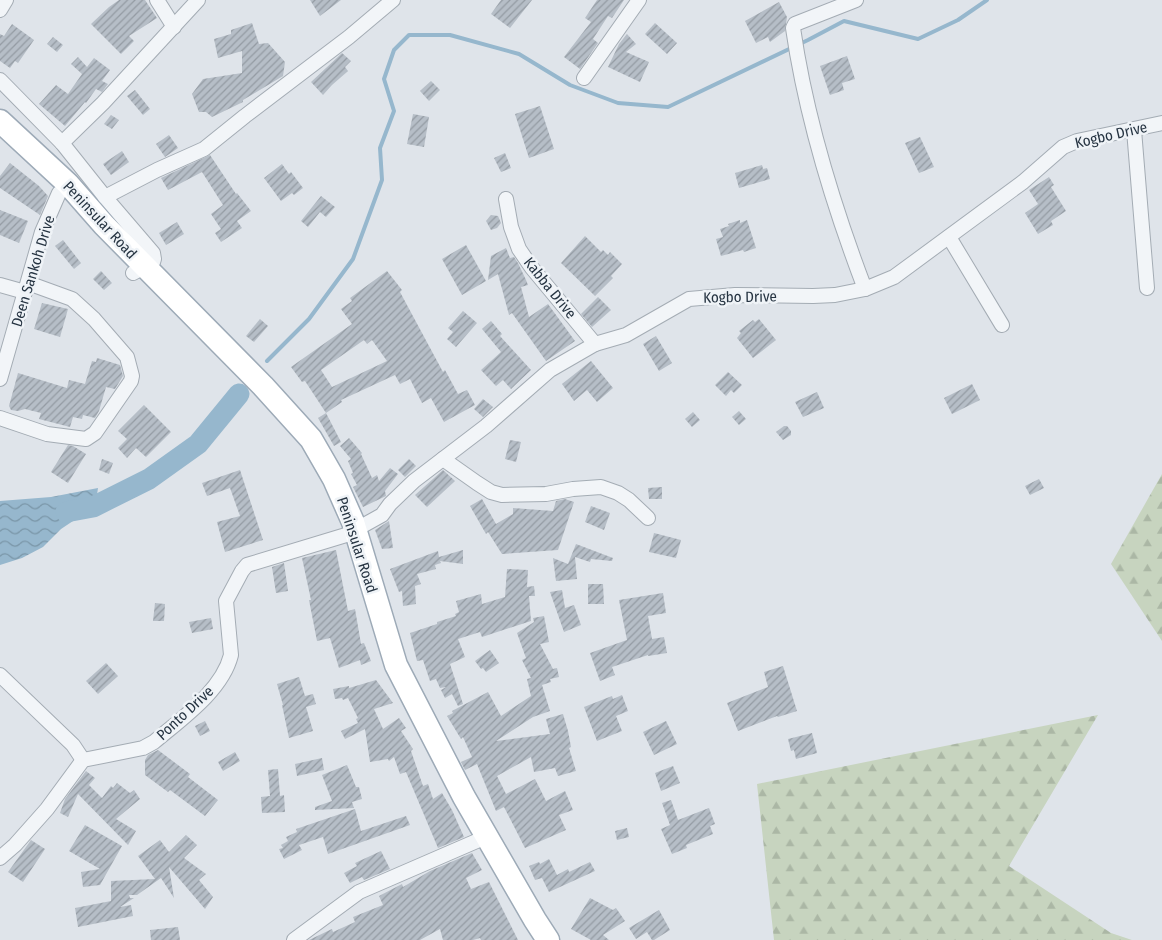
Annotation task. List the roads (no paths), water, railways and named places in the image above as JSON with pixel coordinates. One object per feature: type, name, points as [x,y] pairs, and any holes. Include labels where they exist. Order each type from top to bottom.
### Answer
[{"type":"main road","name":"Peninsular Road","points":[[0,121],[68,184],[104,225],[138,270]]},
{"type":"main road","name":"Peninsular Road","points":[[0,138],[263,386],[311,439],[334,479],[350,532],[386,670],[536,940]]},
{"type":"main road","name":"Peninsular Road","points":[[350,532],[396,665],[464,798],[548,940]]},
{"type":"street","points":[[0,10],[6,0]]},
{"type":"street","points":[[157,0],[174,27]]},
{"type":"street","points":[[62,143],[104,103],[198,0]]},
{"type":"street","points":[[105,198],[156,170],[204,149],[393,0]]},
{"type":"street","points":[[584,78],[639,0]]},
{"type":"street","points":[[856,0],[794,24],[793,28],[807,101],[829,185],[845,237],[865,290]]},
{"type":"street","points":[[0,80],[62,143],[105,198],[153,253],[153,262],[138,270]]},
{"type":"street","name":"Kogbo Drive","points":[[350,532],[382,515],[390,504],[407,488],[486,426],[550,370],[595,344],[626,336],[689,299],[735,295],[828,296],[865,290],[894,278],[1023,182],[1063,148],[1078,141],[1162,123]]},
{"type":"street","points":[[1134,130],[1147,288]]},
{"type":"street","name":"Deen Sankoh Drive","points":[[0,379],[42,232],[59,193]]},
{"type":"street","name":"Kabba Drive","points":[[506,199],[510,227],[525,259],[595,344]]},
{"type":"street","points":[[948,237],[1002,325]]},
{"type":"street","points":[[0,285],[26,287],[72,299],[94,319],[127,357],[132,376],[131,382],[95,433],[86,439],[47,434],[0,418]]},
{"type":"street","points":[[443,459],[484,488],[502,495],[546,494],[573,489],[601,487],[618,493],[629,500],[648,518]]},
{"type":"street","name":"Ponto Drive","points":[[83,760],[144,748],[154,742],[212,691],[230,663],[232,655],[226,601],[242,570],[247,565],[350,532]]},
{"type":"street","points":[[0,675],[74,745],[83,760],[47,809],[15,845],[0,858]]},
{"type":"street","points":[[294,940],[353,895],[479,840]]},
{"type":"water","points":[[98,488],[94,514],[79,517],[61,529],[43,547],[22,558],[0,565],[0,501],[51,497]]},
{"type":"waterway","points":[[267,361],[309,319],[353,259],[382,180],[380,148],[394,111],[384,79],[394,50],[409,35],[450,35],[519,54],[570,85],[618,103],[668,107],[844,21],[918,39],[958,20],[987,0]]},
{"type":"waterway","points":[[66,512],[93,507],[149,479],[198,444],[239,394]]}]
